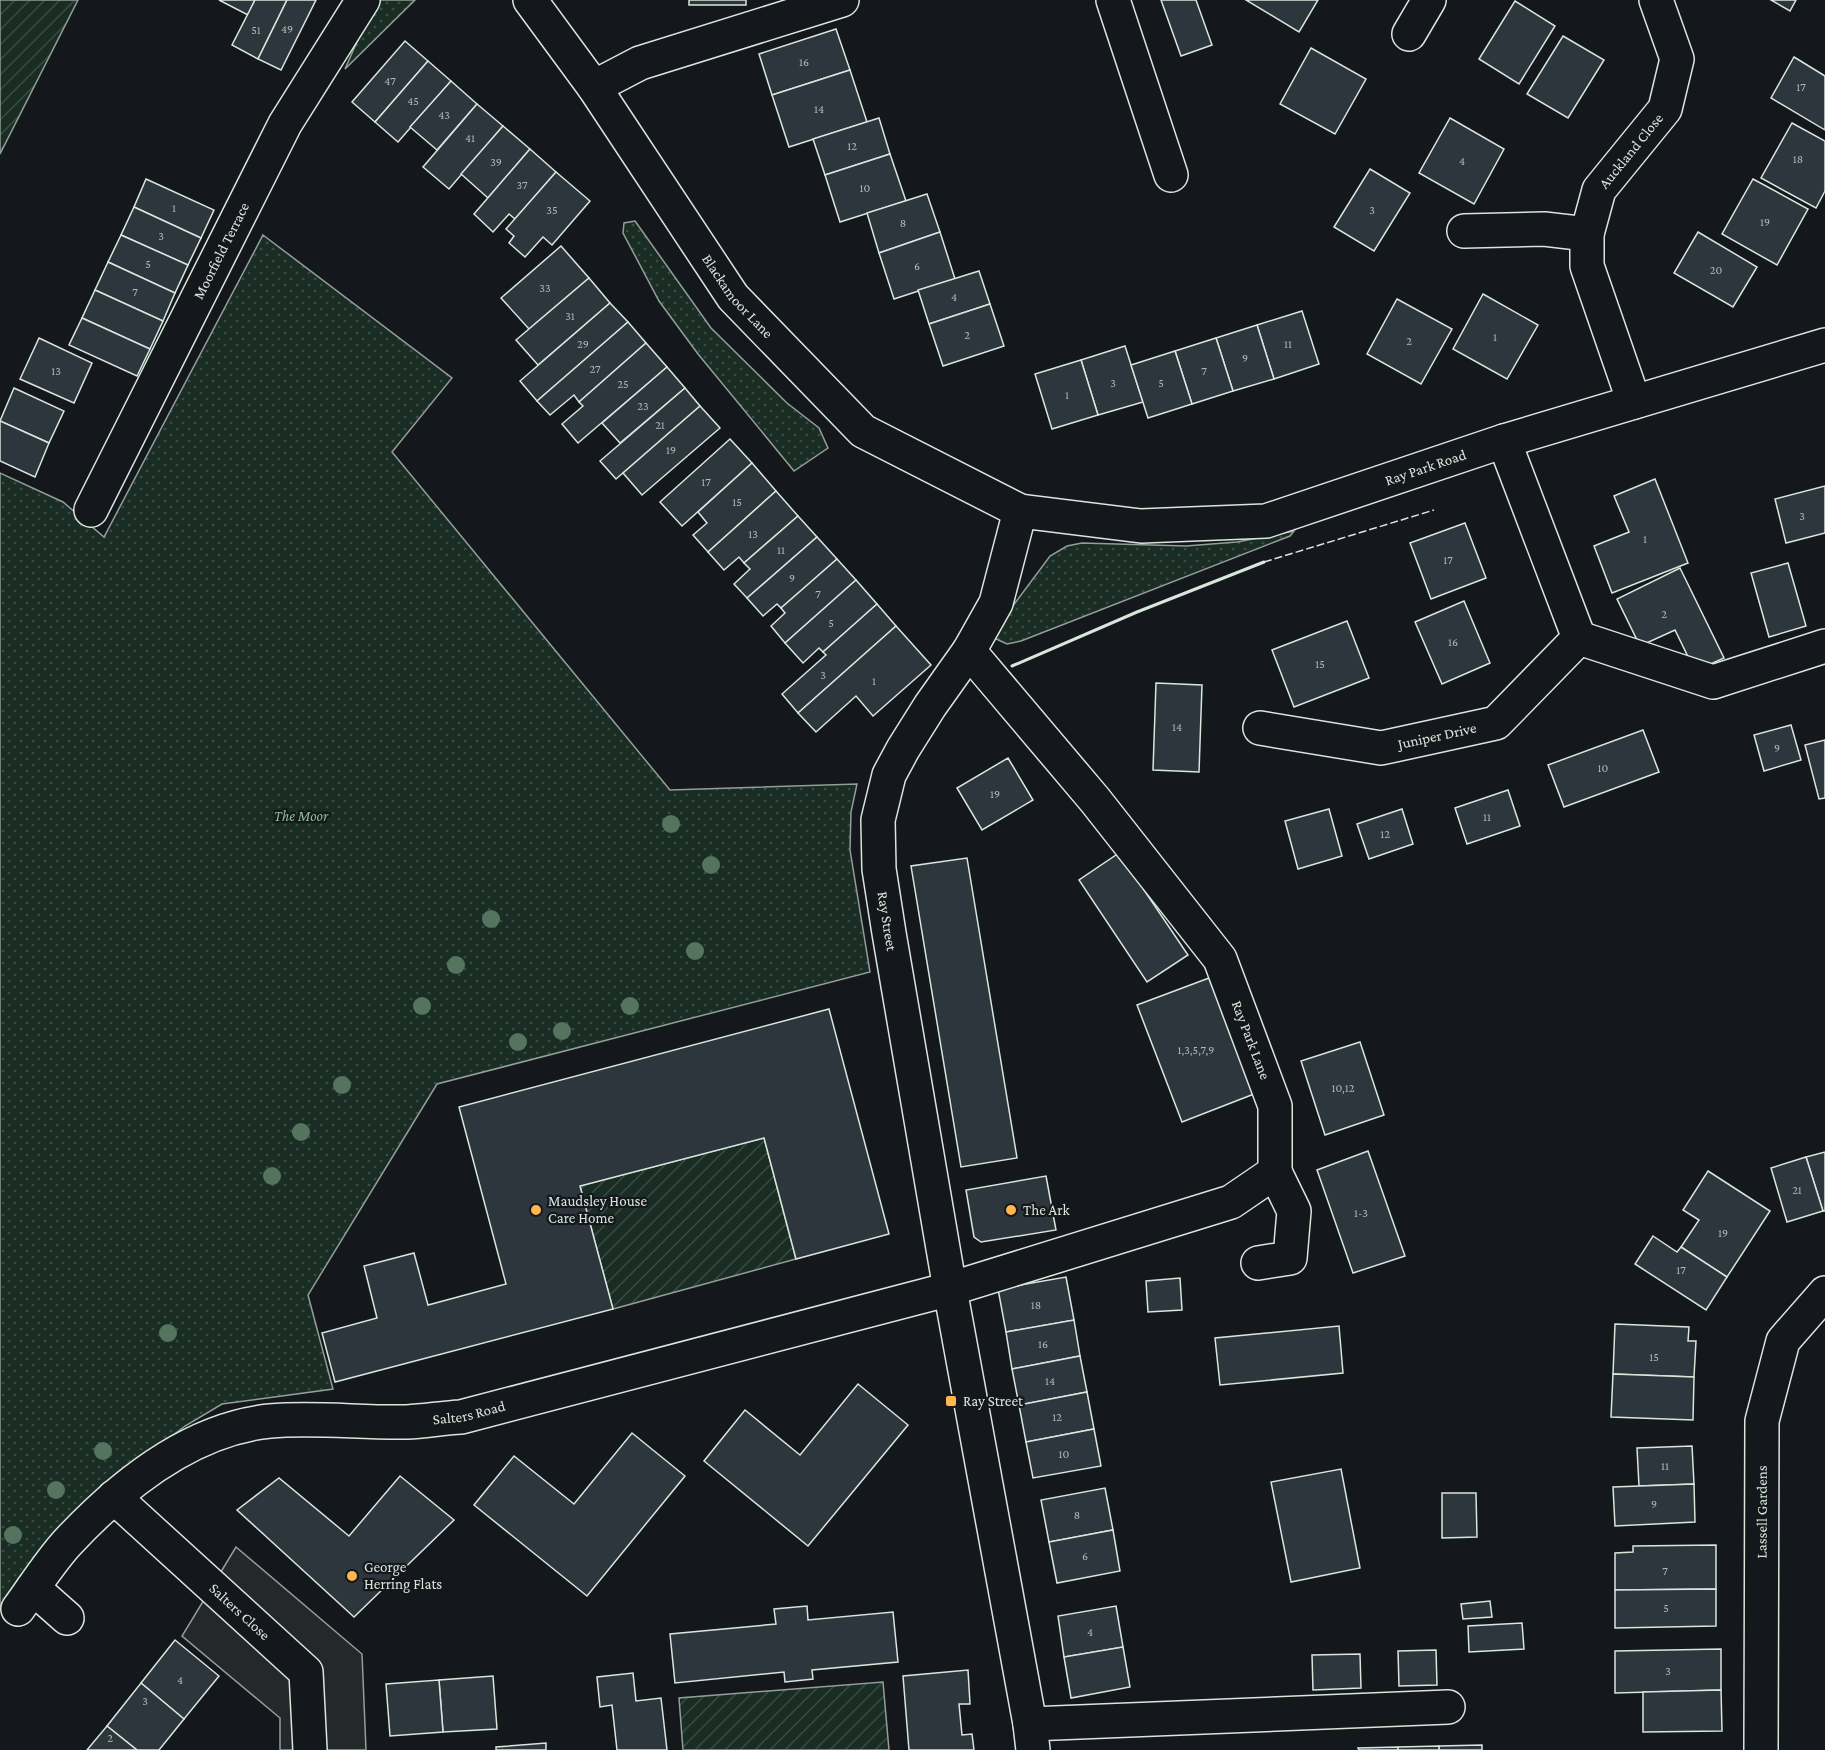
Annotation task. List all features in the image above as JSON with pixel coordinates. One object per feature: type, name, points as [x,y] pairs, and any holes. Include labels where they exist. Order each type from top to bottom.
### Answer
[{"type":"street","name":"Moorfield Terrace","points":[[92,510],[285,124],[363,0]]},
{"type":"street","name":"Blackamoor Lane","points":[[530,0],[594,87],[734,297],[863,431],[1020,511]]},
{"type":"street","points":[[594,87],[640,63],[842,0]]},
{"type":"street","points":[[1113,0],[1171,175]]},
{"type":"street","points":[[1409,34],[1430,0]]},
{"type":"street","name":"Auckland Close","points":[[1634,402],[1587,266],[1587,234],[1599,190],[1665,109],[1677,59],[1656,0]]},
{"type":"street","points":[[1464,231],[1544,229],[1587,234]]},
{"type":"street","name":"Ray Park Road","points":[[1020,511],[1140,526],[1266,521],[1503,441],[1825,345]]},
{"type":"street","points":[[1503,441],[1579,638],[1713,682],[1825,646]]},
{"type":"street","name":"Ray Street","points":[[1020,511],[996,603],[969,651],[930,706],[889,775],[879,820],[881,880],[950,1289],[1031,1737]]},
{"type":"street","name":"Juniper Drive","points":[[1260,728],[1380,748],[1496,723],[1579,638]]},
{"type":"street","name":"Ray Park Lane","points":[[969,651],[1095,800],[1220,959],[1275,1106],[1275,1172]]},
{"type":"street","points":[[950,1289],[1231,1202],[1275,1172],[1294,1211],[1290,1258],[1258,1263]]},
{"type":"street","name":"Salters Road","points":[[67,1618],[25,1598],[66,1544],[114,1497],[192,1443],[235,1427],[271,1421],[409,1422],[461,1417],[950,1289]]},
{"type":"street","name":"Lassell Gardens","points":[[1761,1750],[1762,1421],[1782,1341],[1825,1293]]},
{"type":"street","name":"Salters Close","points":[[114,1497],[306,1672],[310,1750]]},
{"type":"street","points":[[1031,1737],[1448,1707]]},
{"type":"green space","points":[[0,0],[78,0],[0,154]]},
{"type":"green space","points":[[380,0],[415,0],[345,69],[364,26]]},
{"type":"green space","points":[[635,221],[711,328],[787,403],[819,428],[828,448],[794,471],[698,354],[659,301],[623,233],[624,223]]},
{"type":"green space","name":"The Moor","points":[[263,235],[452,378],[392,452],[670,790],[857,784],[851,812],[850,850],[870,972],[437,1084],[308,1295],[333,1389],[222,1404],[185,1426],[101,1490],[49,1545],[5,1598],[0,1608],[0,473],[63,502],[104,537]]},
{"type":"green space","points":[[1294,531],[1290,536],[1021,641],[1007,644],[994,638],[995,630],[1050,556],[1067,546],[1082,543],[1186,546],[1237,542]]},
{"type":"green space","points":[[764,1138],[796,1259],[613,1309],[580,1186]]},
{"type":"green space","points":[[883,1682],[889,1750],[683,1750],[679,1698]]},
{"type":"shaded area","points":[[236,1547],[362,1654],[366,1750],[280,1750],[280,1718],[182,1636]]},
{"type":"building","points":[[219,0],[255,0],[248,15]]},
{"type":"building","points":[[255,0],[287,0],[258,59],[232,45]]},
{"type":"building","points":[[287,0],[316,0],[281,70],[258,59]]},
{"type":"building","points":[[689,0],[746,0],[746,5],[689,5]]},
{"type":"building","points":[[1161,0],[1196,0],[1212,45],[1181,56]]},
{"type":"building","points":[[1246,0],[1318,0],[1299,32]]},
{"type":"building","points":[[1771,0],[1796,0],[1790,11]]},
{"type":"building","points":[[1515,1],[1555,26],[1519,84],[1479,59]]},
{"type":"building","points":[[836,29],[850,70],[772,95],[759,54]]},
{"type":"building","points":[[1563,36],[1604,60],[1568,118],[1527,94]]},
{"type":"building","points":[[405,41],[428,61],[375,122],[352,102]]},
{"type":"building","points":[[1311,48],[1366,79],[1335,134],[1280,104]]},
{"type":"building","points":[[1794,57],[1825,76],[1825,130],[1771,98]]},
{"type":"building","points":[[428,61],[451,81],[398,142],[375,122]]},
{"type":"building","points":[[850,70],[867,122],[789,147],[772,95]]},
{"type":"building","points":[[451,81],[477,104],[437,150],[410,127]]},
{"type":"building","points":[[477,104],[503,126],[449,189],[423,167]]},
{"type":"building","points":[[879,118],[890,154],[825,175],[813,139]]},
{"type":"building","points":[[1450,118],[1504,149],[1474,204],[1419,173]]},
{"type":"building","points":[[1792,123],[1825,141],[1825,191],[1816,208],[1761,178]]},
{"type":"building","points":[[503,126],[530,149],[488,198],[461,174]]},
{"type":"building","points":[[530,149],[556,172],[515,219],[509,214],[493,232],[474,214]]},
{"type":"building","points":[[890,154],[906,201],[840,222],[825,175]]},
{"type":"building","points":[[1370,169],[1410,193],[1374,251],[1334,227]]},
{"type":"building","points":[[556,172],[590,201],[552,245],[543,237],[525,257],[509,243],[514,236],[506,229]]},
{"type":"building","points":[[146,179],[214,210],[201,238],[134,207]]},
{"type":"building","points":[[1753,179],[1808,209],[1777,265],[1722,234]]},
{"type":"building","points":[[927,194],[940,232],[879,253],[867,213]]},
{"type":"building","points":[[134,207],[201,238],[188,265],[121,235]]},
{"type":"building","points":[[940,232],[955,279],[894,299],[879,253]]},
{"type":"building","points":[[1698,232],[1757,267],[1733,307],[1674,273]]},
{"type":"building","points":[[121,235],[188,265],[175,293],[108,262]]},
{"type":"building","points":[[561,246],[589,278],[529,329],[501,298]]},
{"type":"building","points":[[108,262],[175,293],[163,321],[95,290]]},
{"type":"building","points":[[979,271],[990,304],[929,324],[918,290]]},
{"type":"building","points":[[589,278],[610,303],[538,365],[516,340]]},
{"type":"building","points":[[95,290],[163,321],[150,349],[82,318]]},
{"type":"building","points":[[1483,294],[1538,325],[1507,379],[1453,349]]},
{"type":"building","points":[[1397,299],[1452,329],[1421,384],[1367,354]]},
{"type":"building","points":[[610,303],[628,322],[537,401],[520,381]]},
{"type":"building","points":[[990,304],[1004,346],[943,366],[929,324]]},
{"type":"building","points":[[1302,311],[1319,364],[1274,379],[1257,325]]},
{"type":"building","points":[[82,318],[150,349],[137,376],[69,345]]},
{"type":"building","points":[[628,322],[646,343],[579,402],[574,395],[550,415],[537,401]]},
{"type":"building","points":[[1257,325],[1274,379],[1233,391],[1216,338]]},
{"type":"building","points":[[39,338],[92,363],[74,403],[20,379]]},
{"type":"building","points":[[1216,338],[1233,391],[1192,404],[1175,351]]},
{"type":"building","points":[[646,343],[667,367],[578,443],[562,424],[583,406],[579,402]]},
{"type":"building","points":[[1125,346],[1143,402],[1098,415],[1081,360]]},
{"type":"building","points":[[1175,351],[1192,404],[1148,418],[1131,365]]},
{"type":"building","points":[[1081,360],[1098,415],[1052,429],[1035,374]]},
{"type":"building","points":[[667,367],[685,388],[620,443],[602,423]]},
{"type":"building","points":[[14,388],[64,411],[49,443],[0,421]]},
{"type":"building","points":[[685,388],[700,406],[616,479],[600,461]]},
{"type":"building","points":[[700,406],[720,428],[642,495],[623,473]]},
{"type":"building","points":[[0,421],[49,443],[35,477],[0,461]]},
{"type":"building","points":[[730,439],[752,463],[682,526],[660,502]]},
{"type":"building","points":[[752,463],[776,491],[708,552],[693,535],[707,523],[698,512]]},
{"type":"building","points":[[1655,479],[1688,563],[1612,593],[1594,546],[1629,532],[1614,496]]},
{"type":"building","points":[[1825,486],[1825,533],[1786,543],[1775,499]]},
{"type":"building","points":[[776,491],[798,516],[744,563],[739,557],[724,570],[708,552]]},
{"type":"building","points":[[798,516],[817,537],[747,598],[734,584],[750,569],[744,563]]},
{"type":"building","points":[[1465,523],[1486,578],[1431,599],[1410,543]]},
{"type":"building","points":[[817,537],[837,559],[781,608],[777,604],[763,616],[747,598]]},
{"type":"building","points":[[837,559],[856,580],[785,643],[771,626],[785,613],[781,608]]},
{"type":"building","points":[[1788,563],[1806,626],[1769,637],[1751,573]]},
{"type":"building","points":[[1680,568],[1724,658],[1695,671],[1675,630],[1640,646],[1617,599]]},
{"type":"building","points":[[856,580],[877,604],[823,652],[819,648],[803,663],[785,643]]},
{"type":"building","points":[[1464,601],[1490,663],[1442,684],[1415,622]]},
{"type":"building","points":[[877,604],[896,626],[798,713],[782,694],[826,655],[823,652]]},
{"type":"building","points":[[1347,621],[1369,678],[1294,707],[1272,650]]},
{"type":"building","points":[[896,626],[931,665],[873,716],[856,696],[816,732],[798,713]]},
{"type":"building","points":[[1156,683],[1202,685],[1199,772],[1153,770]]},
{"type":"building","points":[[1791,725],[1801,760],[1764,771],[1754,735]]},
{"type":"building","points":[[1643,730],[1659,772],[1564,807],[1548,765]]},
{"type":"building","points":[[1825,740],[1825,798],[1819,799],[1805,745]]},
{"type":"building","points":[[1008,758],[1033,800],[982,830],[957,788]]},
{"type":"building","points":[[1508,790],[1520,826],[1467,844],[1455,808]]},
{"type":"building","points":[[1329,809],[1342,856],[1298,869],[1285,821]]},
{"type":"building","points":[[1402,809],[1413,844],[1369,859],[1357,824]]},
{"type":"building","points":[[1119,853],[1188,955],[1147,982],[1079,880]]},
{"type":"building","points":[[967,858],[1017,1158],[961,1167],[911,866]]},
{"type":"building","points":[[1209,978],[1254,1094],[1182,1122],[1137,1005]]},
{"type":"building","name":"Maudsley House Care Home","points":[[829,1009],[889,1234],[796,1259],[764,1138],[580,1186],[613,1309],[335,1382],[322,1333],[377,1318],[364,1266],[414,1253],[428,1305],[506,1284],[459,1107]]},
{"type":"building","points":[[1360,1042],[1384,1115],[1325,1135],[1301,1061]]},
{"type":"building","points":[[1368,1151],[1405,1256],[1353,1273],[1317,1170]]},
{"type":"building","points":[[1825,1152],[1825,1211],[1823,1211],[1806,1157]]},
{"type":"building","points":[[1806,1157],[1823,1211],[1787,1222],[1771,1168]]},
{"type":"building","points":[[1708,1171],[1770,1211],[1727,1277],[1681,1247],[1699,1220],[1683,1210]]},
{"type":"building","name":"The Ark","points":[[1046,1176],[1056,1230],[981,1242],[974,1237],[966,1190]]},
{"type":"building","points":[[1653,1236],[1677,1252],[1681,1247],[1727,1277],[1706,1310],[1635,1264]]},
{"type":"building","points":[[1066,1277],[1074,1320],[1006,1332],[998,1289]]},
{"type":"building","points":[[1180,1278],[1182,1310],[1148,1312],[1146,1281]]},
{"type":"building","points":[[1074,1320],[1080,1356],[1012,1369],[1006,1332]]},
{"type":"building","points":[[1615,1324],[1689,1327],[1688,1341],[1696,1341],[1694,1377],[1613,1374]]},
{"type":"building","points":[[1339,1326],[1343,1373],[1220,1385],[1215,1338]]},
{"type":"building","points":[[1080,1356],[1087,1392],[1019,1405],[1012,1369]]},
{"type":"building","points":[[1613,1374],[1694,1377],[1693,1420],[1611,1417]]},
{"type":"building","points":[[858,1384],[908,1425],[808,1546],[704,1461],[745,1410],[800,1455]]},
{"type":"building","points":[[1087,1392],[1094,1429],[1026,1442],[1019,1405]]},
{"type":"building","points":[[1094,1429],[1101,1466],[1033,1478],[1026,1442]]},
{"type":"building","points":[[632,1433],[685,1476],[587,1596],[474,1505],[514,1456],[574,1504]]},
{"type":"building","points":[[1692,1446],[1694,1484],[1639,1486],[1637,1448]]},
{"type":"building","points":[[1341,1469],[1360,1568],[1291,1582],[1271,1482]]},
{"type":"building","name":"George Herring Flats","points":[[400,1476],[454,1520],[354,1617],[237,1510],[279,1478],[349,1536]]},
{"type":"building","points":[[1694,1484],[1695,1522],[1615,1526],[1613,1487]]},
{"type":"building","points":[[1105,1488],[1113,1530],[1049,1542],[1041,1500]]},
{"type":"building","points":[[1442,1493],[1476,1493],[1477,1537],[1442,1538]]},
{"type":"building","points":[[1113,1530],[1120,1571],[1057,1583],[1049,1542]]},
{"type":"building","points":[[1716,1545],[1716,1589],[1615,1590],[1615,1553],[1633,1552],[1633,1546]]},
{"type":"building","points":[[1716,1589],[1716,1626],[1615,1628],[1615,1590]]},
{"type":"building","points":[[1490,1601],[1492,1617],[1463,1619],[1461,1604]]},
{"type":"building","points":[[807,1606],[808,1620],[893,1612],[898,1662],[812,1670],[813,1679],[785,1682],[784,1672],[675,1683],[670,1634],[776,1624],[774,1609]]},
{"type":"building","points":[[1116,1606],[1123,1647],[1064,1657],[1058,1616]]},
{"type":"building","points":[[1522,1623],[1524,1649],[1469,1652],[1468,1626]]},
{"type":"building","points":[[175,1640],[219,1676],[184,1719],[141,1683]]},
{"type":"building","points":[[1123,1647],[1130,1687],[1071,1698],[1064,1657]]},
{"type":"building","points":[[1721,1649],[1721,1690],[1615,1693],[1615,1651]]},
{"type":"building","points":[[1436,1650],[1437,1685],[1399,1686],[1398,1651]]},
{"type":"building","points":[[1360,1654],[1361,1688],[1313,1690],[1312,1655]]},
{"type":"building","points":[[968,1670],[970,1704],[959,1704],[962,1735],[972,1734],[974,1750],[909,1750],[903,1676]]},
{"type":"building","points":[[633,1673],[636,1701],[661,1698],[667,1750],[617,1750],[612,1705],[600,1707],[597,1677]]},
{"type":"building","points":[[493,1676],[497,1729],[443,1732],[439,1680]]},
{"type":"building","points":[[439,1680],[443,1732],[390,1736],[386,1684]]},
{"type":"building","points":[[141,1683],[184,1719],[159,1750],[137,1750],[107,1726]]},
{"type":"building","points":[[1721,1690],[1722,1731],[1643,1732],[1643,1692]]},
{"type":"building","points":[[107,1726],[137,1750],[87,1750]]},
{"type":"building","points":[[546,1743],[546,1750],[496,1750],[496,1747]]},
{"type":"building","points":[[1482,1745],[1482,1750],[1439,1750],[1439,1746]]},
{"type":"building","points":[[1439,1746],[1439,1750],[1398,1750],[1398,1747]]},
{"type":"building","points":[[1398,1747],[1398,1750],[1359,1750],[1358,1748]]},
{"type":"fence","points":[[1264,562],[1434,510]]},
{"type":"wall","points":[[1012,666],[1137,612],[1264,562]]},
{"type":"place","name":"Maudsley House Care Home","points":[[536,1210]]},
{"type":"place","name":"The Ark","points":[[1011,1210]]},
{"type":"place","name":"Ray Street","points":[[951,1401]]},
{"type":"place","name":"George Herring Flats","points":[[352,1576]]}]
